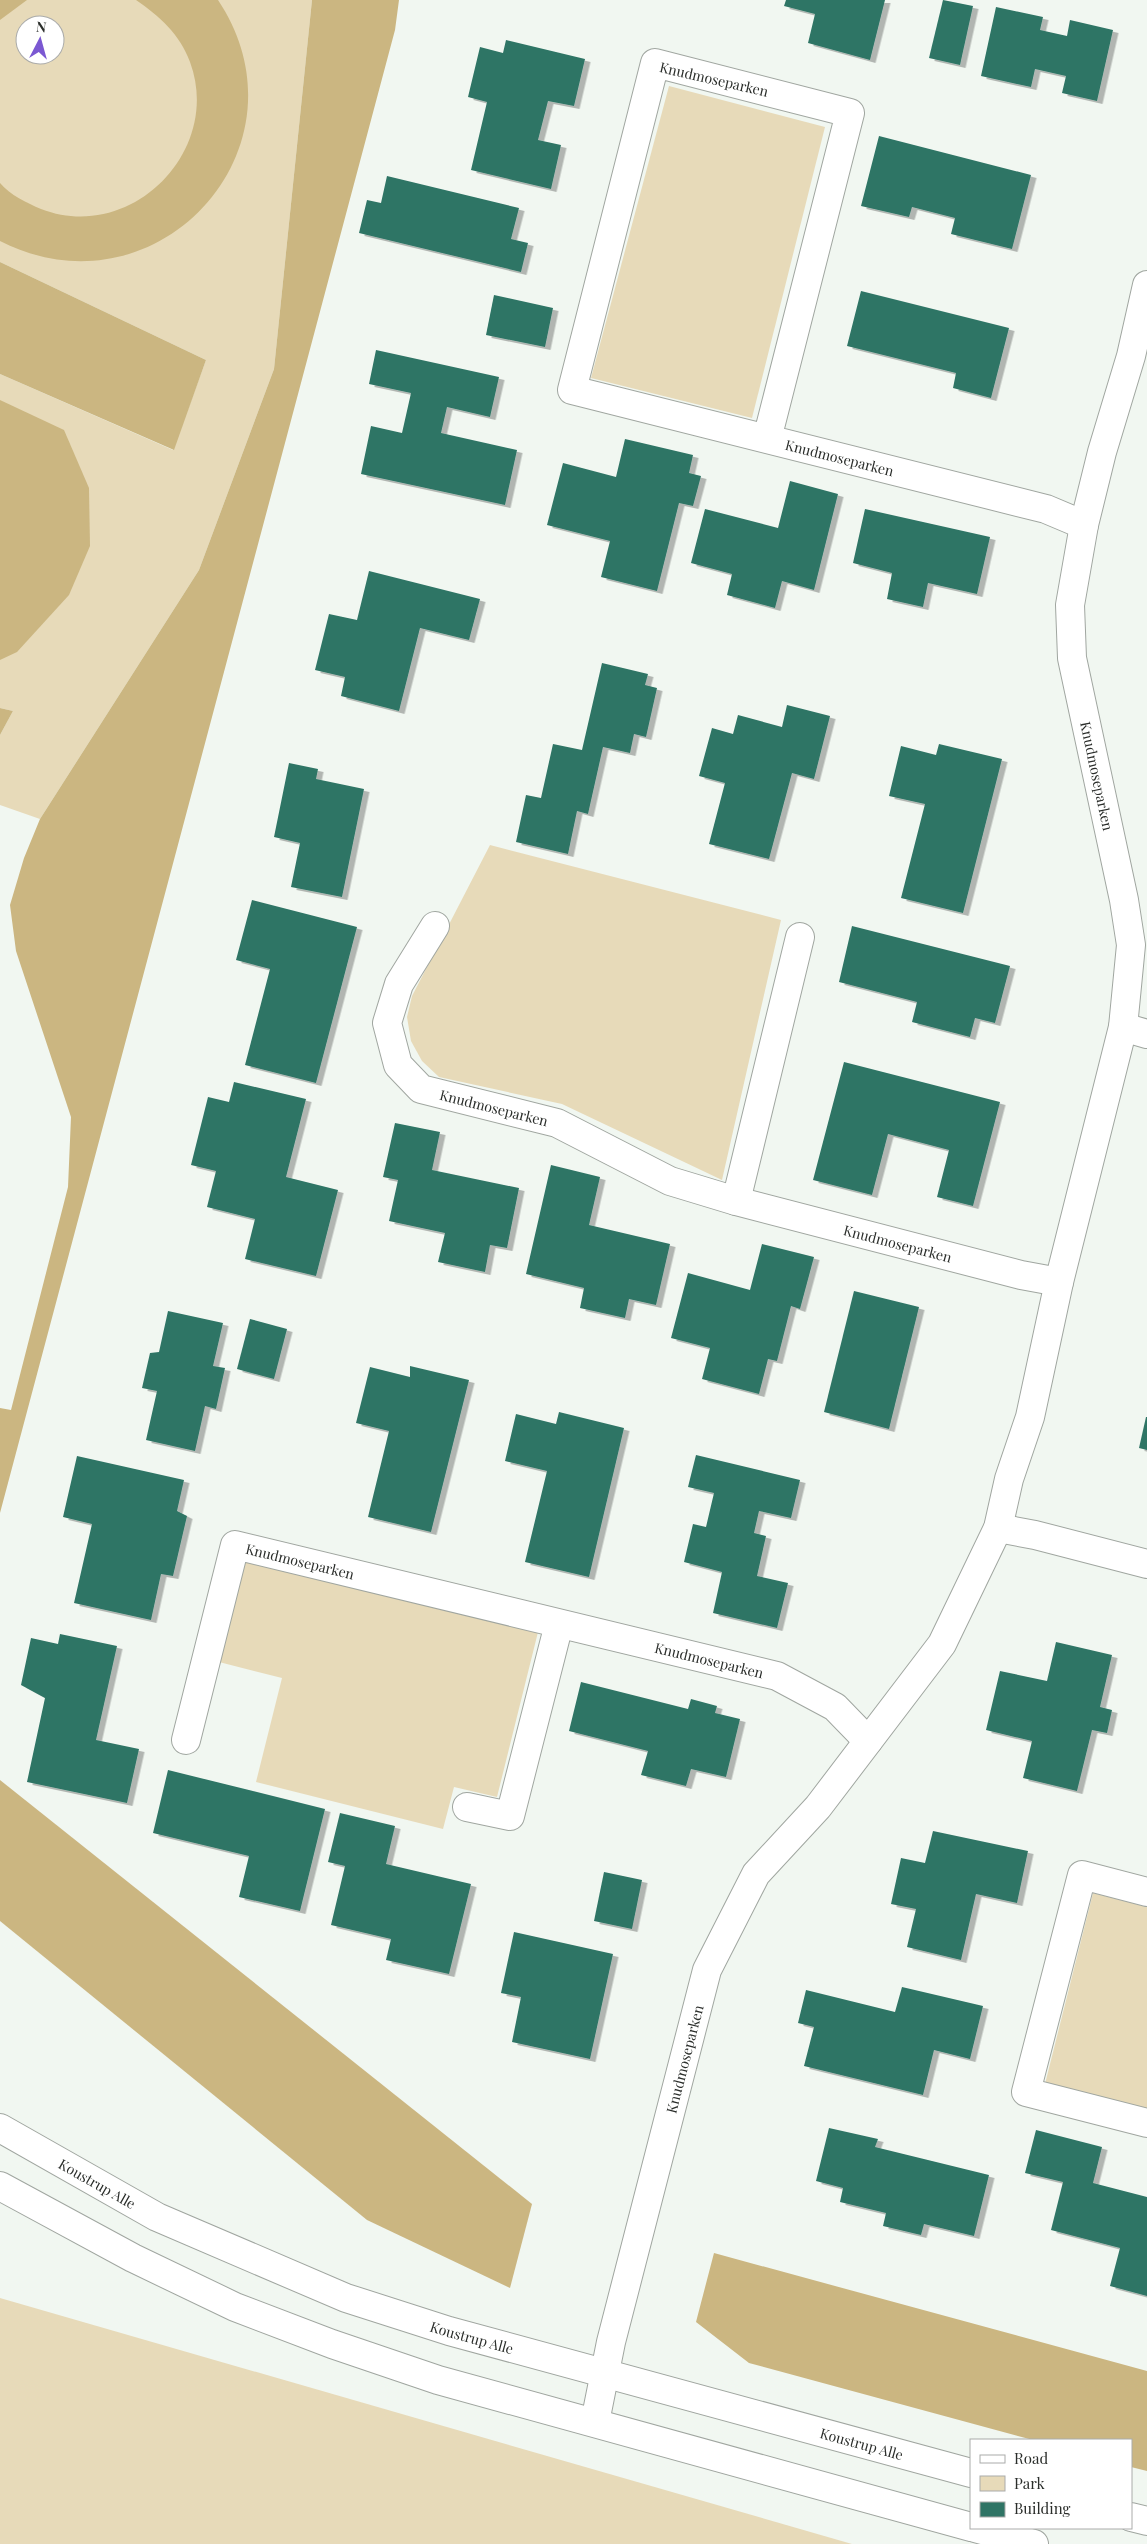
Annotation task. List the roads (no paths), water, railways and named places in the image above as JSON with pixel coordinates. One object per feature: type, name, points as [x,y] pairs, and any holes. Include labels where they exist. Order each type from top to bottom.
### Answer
[{"type":"street","name":"Knudmoseparken","points":[[768,439],[850,113],[655,63],[572,390],[1046,509],[1084,524]]},
{"type":"street","name":"Knudmoseparken","points":[[595,2422],[611,2342],[707,1970],[756,1874],[818,1807],[942,1644],[998,1528],[1009,1479],[1030,1417],[1059,1282],[1135,1031],[1130,945],[1124,900],[1072,658],[1070,606],[1084,524],[1102,452],[1139,358],[1147,285]]},
{"type":"street","name":"Knudmoseparken","points":[[435,926],[399,984],[387,1023],[398,1065],[421,1089],[557,1123],[670,1181],[736,1201],[1021,1275],[1059,1282]]},
{"type":"street","points":[[736,1201],[800,937]]},
{"type":"street","points":[[998,1528],[1035,1535],[1147,1564]]},
{"type":"street","name":"Knudmoseparken","points":[[186,1740],[235,1545],[777,1676],[834,1707],[868,1741]]},
{"type":"street","points":[[467,1807],[510,1816],[559,1624]]},
{"type":"street","points":[[1147,1892],[1082,1875],[1026,2092],[1147,2123]]},
{"type":"street","name":"Koustrup Alle","points":[[0,2128],[157,2217],[346,2298],[449,2330],[970,2473]]},
{"type":"street","points":[[0,2186],[133,2258],[235,2307],[438,2380],[970,2527]]},
{"type":"street","points":[[1132,2517],[1147,2521]]},
{"type":"street","points":[[979,2529],[1034,2544]]}]
